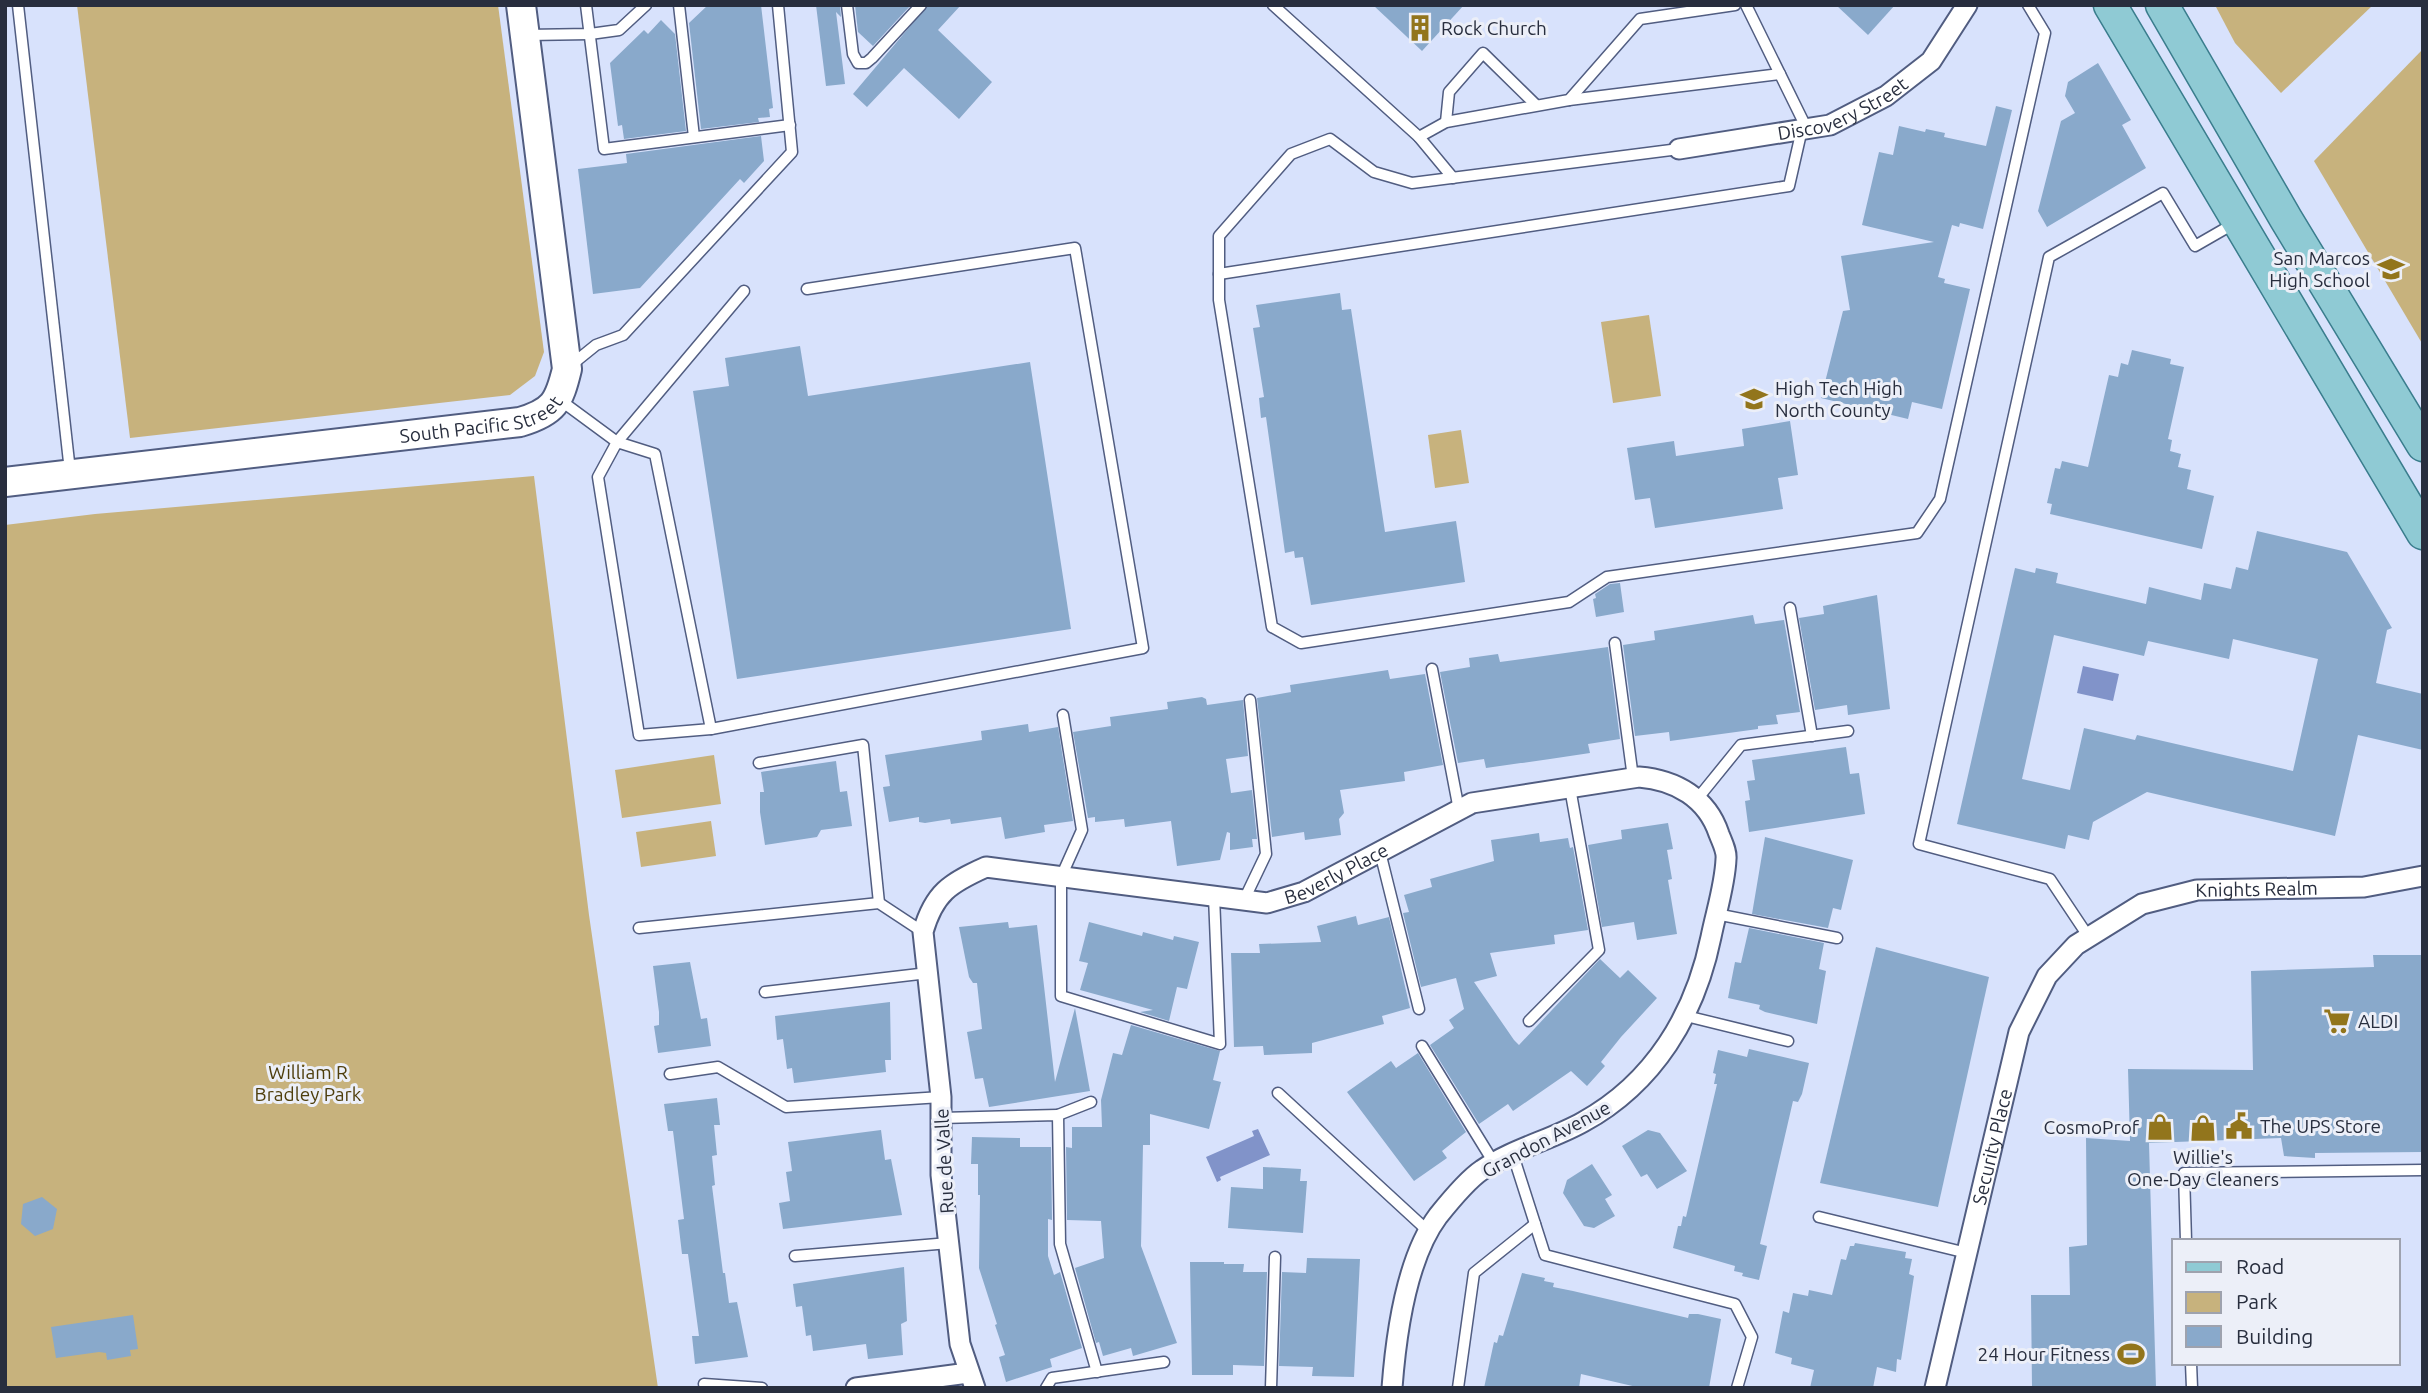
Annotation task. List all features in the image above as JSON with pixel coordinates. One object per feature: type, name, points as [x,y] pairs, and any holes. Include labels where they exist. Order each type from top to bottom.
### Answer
[{"type":"main road","points":[[2110,5],[2423,533]]},
{"type":"main road","points":[[2162,5],[2286,219],[2423,445]]},
{"type":"street","name":"South Pacific Street","points":[[5,482],[520,422],[539,416],[560,399],[567,369],[521,5]]},
{"type":"street","name":"Discovery Street","points":[[1679,149],[1830,125],[1886,96],[1930,61],[1967,5]]},
{"type":"street","name":"Beverly Place","points":[[923,932],[929,911],[952,882],[986,867],[1267,903],[1304,892],[1472,803],[1633,778],[1659,779],[1698,798]]},
{"type":"street","name":"Grandon Avenue","points":[[1392,1388],[1396,1340],[1421,1244],[1438,1216],[1482,1170],[1583,1122],[1624,1096],[1663,1052],[1686,1016],[1704,972],[1727,857],[1714,817],[1698,798]]},
{"type":"street","name":"Knights Realm","points":[[2092,933],[2142,904],[2197,890],[2364,887],[2423,876]]},
{"type":"street","name":"Rue de Valle","points":[[923,932],[941,1097],[941,1175],[960,1344],[971,1380]]},
{"type":"street","name":"Security Place","points":[[1936,1388],[2019,1032],[2047,976],[2092,933]]},
{"type":"street","points":[[856,1388],[971,1380]]},
{"type":"lane","points":[[18,5],[70,475]]},
{"type":"lane","points":[[586,5],[604,149],[790,125]]},
{"type":"lane","points":[[525,35],[590,34],[619,30],[646,5]]},
{"type":"lane","points":[[680,5],[694,137]]},
{"type":"lane","points":[[567,369],[596,345],[622,335],[792,152],[778,5]]},
{"type":"lane","points":[[847,5],[852,54],[858,63],[866,63],[921,5]]},
{"type":"lane","points":[[1273,5],[1419,137],[1453,178]]},
{"type":"lane","points":[[1569,100],[1640,19],[1735,5]]},
{"type":"lane","points":[[1219,274],[1789,186],[1805,129],[1746,5]]},
{"type":"lane","points":[[1679,149],[1412,183],[1374,172],[1330,139],[1291,154],[1219,236],[1219,300],[1272,627],[1301,643],[1569,601],[1607,577],[1917,533],[1940,499],[2045,33],[2028,5]]},
{"type":"lane","points":[[1446,121],[1449,92],[1483,53],[1536,106]]},
{"type":"lane","points":[[1419,137],[1446,121],[1569,100],[1780,74]]},
{"type":"lane","points":[[2092,933],[2050,879],[1919,844],[2049,257],[2163,192],[2195,247],[2238,221]]},
{"type":"lane","points":[[744,291],[617,442],[598,477],[639,735],[710,729],[1143,648],[1074,248],[807,289]]},
{"type":"lane","points":[[560,399],[617,442],[656,454],[710,729]]},
{"type":"lane","points":[[1790,608],[1812,736]]},
{"type":"lane","points":[[1615,643],[1633,778]]},
{"type":"lane","points":[[1432,670],[1459,810]]},
{"type":"lane","points":[[1244,900],[1266,854],[1250,700]]},
{"type":"lane","points":[[1063,715],[1082,830],[1061,877],[1061,996],[1220,1044],[1214,896]]},
{"type":"lane","points":[[1698,798],[1741,745],[1848,731]]},
{"type":"lane","points":[[759,763],[863,745],[878,903]]},
{"type":"lane","points":[[1529,1021],[1598,950],[1570,788]]},
{"type":"lane","points":[[1380,852],[1419,1009]]},
{"type":"lane","points":[[639,928],[878,903],[923,932]]},
{"type":"lane","points":[[1715,914],[1837,938]]},
{"type":"lane","points":[[765,992],[928,974]]},
{"type":"lane","points":[[1686,1016],[1788,1041]]},
{"type":"lane","points":[[1422,1046],[1495,1164]]},
{"type":"lane","points":[[670,1074],[718,1067],[786,1107],[941,1097]]},
{"type":"lane","points":[[1278,1093],[1429,1232]]},
{"type":"lane","points":[[941,1118],[1058,1115],[1091,1102]]},
{"type":"lane","points":[[1058,1115],[1060,1244],[1097,1372]]},
{"type":"lane","points":[[1513,1155],[1545,1255],[1735,1304],[1752,1338],[1737,1388]]},
{"type":"lane","points":[[2186,1239],[2184,1173],[2423,1170]]},
{"type":"lane","points":[[1819,1217],[1967,1253]]},
{"type":"lane","points":[[1458,1388],[1474,1273],[1535,1224]]},
{"type":"lane","points":[[794,1256],[949,1243]]},
{"type":"lane","points":[[1271,1388],[1275,1257]]},
{"type":"lane","points":[[1046,1388],[1052,1378],[1164,1362]]},
{"type":"lane","points":[[2191,1365],[2192,1388]]},
{"type":"lane","points":[[704,1384],[762,1388]]},
{"type":"green space","points":[[77,5],[498,5],[544,352],[535,376],[510,395],[130,438]]},
{"type":"green space","points":[[2215,5],[2373,5],[2281,93],[2235,43]]},
{"type":"green space","name":"San Marcos High School","points":[[2423,49],[2423,345],[2314,161]]},
{"type":"green space","points":[[1649,315],[1661,396],[1613,403],[1601,322]]},
{"type":"green space","points":[[1461,430],[1469,483],[1435,488],[1428,435]]},
{"type":"green space","name":"William R Bradley Park","points":[[534,476],[589,915],[658,1388],[5,1388],[5,525],[95,514]]},
{"type":"green space","points":[[714,755],[721,804],[622,818],[615,770]]},
{"type":"green space","points":[[711,821],[716,856],[641,867],[636,832]]},
{"type":"water","points":[[2083,666],[2119,674],[2113,701],[2077,693]]},
{"type":"water","points":[[1258,1129],[1270,1155],[1220,1177],[1221,1180],[1217,1182],[1206,1157],[1254,1136],[1252,1131]]},
{"type":"building","points":[[708,5],[761,5],[773,108],[769,109],[770,117],[758,118],[759,122],[701,129],[689,23]]},
{"type":"building","points":[[816,5],[840,5],[841,17],[836,12],[845,84],[826,86]]},
{"type":"building","points":[[855,5],[911,5],[873,46],[858,32]]},
{"type":"building","points":[[928,5],[961,5],[938,30],[992,82],[959,119],[904,68],[867,107],[853,94]]},
{"type":"building","name":"Rock Church","points":[[1373,5],[1464,5],[1422,51]]},
{"type":"building","points":[[1836,5],[1895,5],[1868,35]]},
{"type":"building","points":[[661,20],[675,34],[686,131],[624,139],[622,125],[618,126],[610,63],[644,30],[648,34]]},
{"type":"building","points":[[2098,63],[2131,120],[2122,125],[2146,168],[2047,227],[2038,211],[2061,121],[2075,113],[2065,96],[2068,82]]},
{"type":"building","points":[[1996,106],[2012,110],[1983,229],[1960,223],[1959,227],[1952,225],[1938,277],[1945,279],[1944,283],[1970,289],[1942,409],[1912,402],[1908,419],[1821,398],[1843,311],[1850,310],[1841,256],[1934,242],[1862,225],[1879,152],[1893,155],[1899,126],[1945,133],[1944,137],[1986,146]]},
{"type":"building","points":[[761,136],[764,161],[744,183],[740,179],[640,288],[593,294],[578,169],[627,163],[626,154]]},
{"type":"building","points":[[1340,293],[1342,310],[1351,309],[1385,532],[1456,521],[1465,582],[1311,605],[1303,557],[1295,558],[1294,551],[1285,553],[1266,417],[1261,418],[1259,398],[1264,397],[1253,328],[1260,327],[1256,305]]},
{"type":"building","points":[[800,346],[808,396],[1030,362],[1071,629],[737,679],[693,391],[729,386],[725,358]]},
{"type":"building","points":[[2132,350],[2171,359],[2170,364],[2184,367],[2168,439],[2172,440],[2170,451],[2181,454],[2178,467],[2191,470],[2187,489],[2214,496],[2202,549],[2050,514],[2052,504],[2047,503],[2055,468],[2060,469],[2062,461],[2088,467],[2109,375],[2118,377],[2121,363],[2128,365]]},
{"type":"building","points":[[1790,421],[1798,475],[1778,478],[1783,509],[1655,528],[1650,498],[1635,500],[1627,448],[1674,441],[1676,456],[1744,446],[1742,429]]},
{"type":"building","points":[[2257,531],[2347,552],[2392,628],[2387,630],[2376,683],[2423,694],[2423,750],[2358,735],[2335,836],[2147,792],[2093,822],[2089,840],[2068,835],[2065,849],[1957,824],[2015,568],[2035,573],[2036,568],[2058,573],[2056,583],[2146,604],[2149,587],[2201,600],[2204,583],[2231,589],[2236,567],[2248,570]],"holes":[[[2054,635],[2144,656],[2148,641],[2229,659],[2233,639],[2318,659],[2293,771],[2137,735],[2135,740],[2084,728],[2070,790],[2022,779]]]},
{"type":"building","points":[[1620,583],[1624,612],[1596,617],[1593,599],[1596,598],[1595,594],[1610,584]]},
{"type":"building","points":[[1877,595],[1890,709],[1848,715],[1847,705],[1815,710],[1799,618],[1824,614],[1823,606]]},
{"type":"building","points":[[1753,615],[1755,624],[1784,620],[1800,712],[1776,715],[1778,724],[1758,726],[1758,729],[1670,741],[1669,732],[1635,736],[1623,645],[1655,640],[1654,631]]},
{"type":"building","points":[[1608,647],[1620,739],[1588,744],[1590,753],[1550,759],[1486,768],[1484,759],[1458,763],[1440,672],[1470,667],[1469,658],[1498,654],[1500,662]]},
{"type":"building","points":[[1388,670],[1390,679],[1425,674],[1443,765],[1404,772],[1405,781],[1340,790],[1344,813],[1339,819],[1341,835],[1305,840],[1304,832],[1272,837],[1257,698],[1291,692],[1290,685]]},
{"type":"building","points":[[1202,697],[1206,699],[1207,705],[1243,700],[1248,756],[1226,759],[1231,793],[1252,790],[1257,839],[1252,839],[1253,847],[1230,850],[1230,833],[1227,832],[1220,860],[1177,866],[1171,821],[1125,827],[1124,819],[1095,822],[1095,817],[1088,818],[1073,732],[1111,726],[1110,717],[1168,709],[1167,702]]},
{"type":"building","points":[[1028,724],[1029,732],[1058,727],[1073,821],[1044,825],[1045,832],[1005,839],[1001,817],[951,824],[950,819],[919,822],[919,817],[889,822],[883,787],[890,786],[885,755],[982,740],[981,731]]},
{"type":"building","points":[[1846,747],[1850,774],[1859,773],[1865,814],[1749,832],[1745,801],[1750,800],[1747,781],[1755,780],[1752,760]]},
{"type":"building","points":[[836,761],[840,792],[847,791],[852,826],[821,830],[817,837],[765,845],[760,812],[760,792],[764,792],[761,772]]},
{"type":"building","points":[[1668,823],[1673,849],[1667,850],[1672,879],[1668,880],[1677,934],[1637,940],[1634,922],[1602,927],[1588,845],[1622,839],[1621,830]]},
{"type":"building","points":[[1539,833],[1540,842],[1568,838],[1570,848],[1573,847],[1588,930],[1554,935],[1555,944],[1490,953],[1497,976],[1474,982],[1514,1040],[1519,1045],[1600,959],[1620,978],[1628,970],[1657,998],[1601,1062],[1605,1066],[1587,1086],[1571,1071],[1513,1111],[1508,1104],[1479,1124],[1430,1045],[1454,1028],[1449,1020],[1464,1009],[1456,978],[1421,987],[1403,913],[1409,912],[1404,895],[1432,887],[1430,879],[1494,861],[1491,840]]},
{"type":"building","points":[[1765,837],[1853,860],[1841,910],[1833,908],[1828,928],[1752,914]]},
{"type":"building","points":[[1356,916],[1358,925],[1389,917],[1410,1008],[1382,1016],[1384,1024],[1312,1043],[1312,1053],[1264,1055],[1263,1046],[1234,1047],[1231,953],[1260,953],[1259,944],[1321,942],[1317,926]]},
{"type":"building","points":[[1008,922],[1009,928],[1037,925],[1055,1082],[1075,1008],[1090,1091],[989,1107],[983,1078],[975,1079],[967,1032],[982,1029],[977,983],[973,983],[969,977],[959,927]]},
{"type":"building","points":[[1089,922],[1142,936],[1143,932],[1173,940],[1174,936],[1199,942],[1187,989],[1177,987],[1169,1021],[1140,1012],[1153,1010],[1080,990],[1088,963],[1079,961]]},
{"type":"building","points":[[1749,928],[1824,943],[1819,969],[1826,971],[1817,1024],[1765,1012],[1759,1009],[1760,1005],[1728,998],[1735,962],[1741,963]]},
{"type":"building","points":[[1876,947],[1989,977],[1938,1207],[1820,1183]]},
{"type":"building","points":[[2373,955],[2423,955],[2423,1152],[2315,1153],[2315,1158],[2284,1156],[2281,1138],[2149,1143],[2156,1388],[2032,1388],[2031,1295],[2070,1295],[2069,1247],[2087,1245],[2086,1138],[2130,1141],[2128,1069],[2253,1070],[2251,971],[2374,967]]},
{"type":"building","points":[[690,962],[701,1019],[707,1018],[711,1046],[658,1053],[654,1026],[659,1025],[659,1012],[653,966]]},
{"type":"building","points":[[890,1002],[891,1060],[885,1060],[886,1072],[794,1083],[792,1068],[787,1069],[783,1039],[777,1040],[775,1016]]},
{"type":"building","points":[[1131,1025],[1220,1051],[1213,1080],[1221,1082],[1209,1129],[1150,1114],[1150,1145],[1143,1145],[1141,1246],[1177,1343],[1133,1356],[1131,1348],[1103,1356],[1099,1342],[1096,1343],[1075,1268],[1104,1258],[1101,1221],[1067,1220],[1066,1147],[1072,1148],[1072,1127],[1102,1127],[1101,1100],[1113,1053],[1122,1055]]},
{"type":"building","points":[[1749,1049],[1809,1063],[1802,1094],[1798,1102],[1793,1101],[1760,1244],[1767,1246],[1759,1280],[1742,1276],[1743,1273],[1734,1271],[1735,1266],[1673,1248],[1678,1226],[1681,1226],[1683,1216],[1686,1217],[1717,1084],[1714,1084],[1716,1074],[1713,1073],[1718,1050],[1747,1057]]},
{"type":"building","points":[[1418,1053],[1466,1132],[1442,1151],[1447,1158],[1414,1181],[1347,1092],[1391,1061],[1396,1068]]},
{"type":"building","points":[[717,1098],[720,1125],[714,1125],[717,1155],[712,1156],[715,1185],[712,1186],[729,1303],[737,1302],[748,1357],[695,1364],[692,1336],[699,1336],[688,1254],[682,1254],[678,1220],[684,1219],[673,1131],[668,1131],[664,1104]]},
{"type":"building","points":[[881,1130],[885,1160],[891,1159],[902,1215],[783,1229],[779,1203],[790,1201],[786,1172],[792,1171],[788,1142]]},
{"type":"building","points":[[1648,1130],[1660,1133],[1687,1171],[1657,1189],[1647,1174],[1641,1177],[1622,1146]]},
{"type":"building","points":[[972,1137],[1020,1138],[1020,1147],[1051,1147],[1052,1220],[1048,1219],[1048,1256],[1054,1275],[1060,1272],[1082,1348],[1050,1359],[1052,1367],[1006,1382],[999,1357],[1005,1355],[979,1268],[980,1195],[978,1164],[971,1164]]},
{"type":"building","points":[[1592,1164],[1612,1195],[1605,1199],[1615,1216],[1594,1228],[1584,1226],[1563,1193],[1567,1180]]},
{"type":"building","points":[[1263,1167],[1301,1169],[1300,1181],[1307,1181],[1303,1233],[1228,1228],[1231,1187],[1263,1189]]},
{"type":"building","points":[[42,1197],[57,1209],[53,1229],[35,1236],[21,1224],[23,1204]]},
{"type":"building","points":[[1855,1243],[1906,1252],[1905,1258],[1912,1259],[1909,1274],[1914,1276],[1901,1360],[1897,1359],[1896,1372],[1877,1367],[1873,1388],[1810,1388],[1814,1370],[1791,1364],[1792,1358],[1775,1353],[1783,1311],[1789,1313],[1793,1293],[1808,1296],[1809,1290],[1832,1295],[1841,1259],[1846,1260],[1850,1246]]},
{"type":"building","points":[[1307,1258],[1360,1259],[1354,1377],[1312,1376],[1313,1367],[1279,1366],[1282,1272],[1306,1273]]},
{"type":"building","points":[[1190,1262],[1244,1264],[1243,1272],[1267,1272],[1264,1366],[1233,1365],[1233,1375],[1192,1375]]},
{"type":"building","points":[[904,1267],[907,1321],[901,1324],[903,1355],[868,1359],[866,1344],[813,1351],[811,1335],[806,1336],[802,1306],[796,1307],[793,1284]]},
{"type":"building","points":[[1522,1273],[1545,1278],[1544,1281],[1554,1283],[1553,1287],[1688,1318],[1689,1314],[1698,1314],[1721,1319],[1709,1388],[1641,1388],[1581,1374],[1579,1388],[1484,1388],[1494,1342],[1497,1343],[1499,1335],[1503,1336]]},
{"type":"building","points":[[133,1315],[138,1349],[130,1350],[131,1356],[107,1360],[106,1353],[99,1352],[56,1358],[51,1327]]},
{"type":"place","name":"Rock Church","points":[[1420,28]]},
{"type":"place","name":"San Marcos High School","points":[[2391,269]]},
{"type":"place","name":"High Tech High North County","points":[[1754,399]]},
{"type":"place","name":"ALDI","points":[[2337,1021]]},
{"type":"place","name":"The UPS Store","points":[[2239,1126]]},
{"type":"place","name":"CosmoProf","points":[[2160,1127]]},
{"type":"place","name":"Willie's One-Day Cleaners","points":[[2203,1128]]},
{"type":"place","name":"24 Hour Fitness","points":[[2131,1354]]}]
